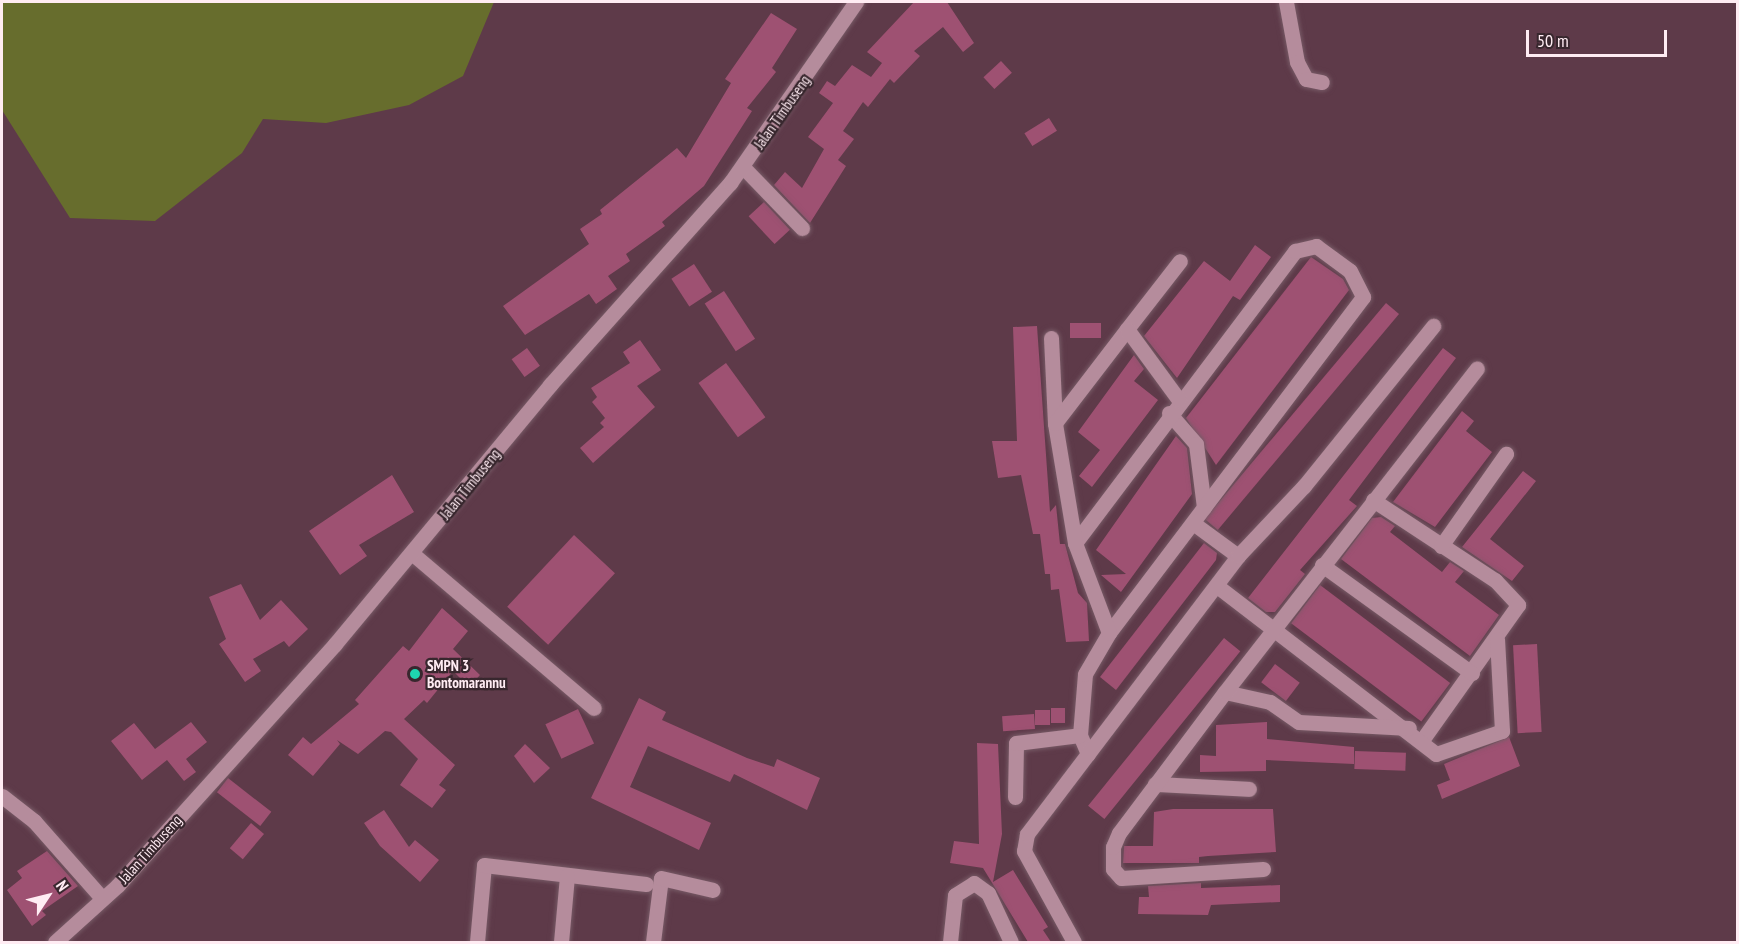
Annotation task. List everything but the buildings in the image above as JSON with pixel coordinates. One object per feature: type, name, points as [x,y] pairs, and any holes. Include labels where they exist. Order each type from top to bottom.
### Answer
[{"type":"street","name":"Jalan Timbuseng","points":[[55,942],[102,898],[414,555],[550,385],[742,167],[856,2]]},
{"type":"street","points":[[1286,2],[1297,62],[1306,79],[1322,82]]},
{"type":"street","points":[[742,167],[802,228]]},
{"type":"street","points":[[1075,543],[1169,413],[1295,251],[1316,246],[1360,285],[1363,297],[1109,633],[1085,674],[1080,735],[1088,754]]},
{"type":"street","points":[[1055,423],[1180,261]]},
{"type":"street","points":[[1074,942],[1024,843],[1088,754],[1238,556],[1304,486],[1433,326]]},
{"type":"street","points":[[1127,329],[1179,400]]},
{"type":"street","points":[[1051,338],[1055,423],[1075,543],[1109,633]]},
{"type":"street","points":[[1263,870],[1118,877],[1116,840],[1155,784],[1273,628],[1477,368]]},
{"type":"street","points":[[1169,413],[1196,444],[1204,507]]},
{"type":"street","points":[[1441,546],[1506,454]]},
{"type":"street","points":[[1373,500],[1496,580],[1517,601],[1497,639],[1422,741]]},
{"type":"street","points":[[1193,523],[1238,556]]},
{"type":"street","points":[[414,555],[594,708]]},
{"type":"street","points":[[1322,565],[1473,673]]},
{"type":"street","points":[[1217,586],[1441,754],[1502,731],[1497,639]]},
{"type":"street","points":[[1225,692],[1270,702],[1299,722],[1409,728]]},
{"type":"street","points":[[1015,797],[1016,743],[1080,735]]},
{"type":"street","points":[[1155,784],[1248,789]]},
{"type":"street","points":[[2,796],[60,847],[102,898]]},
{"type":"street","points":[[477,942],[484,865],[646,884]]},
{"type":"street","points":[[561,942],[567,876]]},
{"type":"street","points":[[653,942],[661,878],[712,890]]},
{"type":"street","points":[[950,942],[955,895],[974,883],[988,893],[1011,942]]},
{"type":"green space","points":[[2,2],[494,2],[463,76],[409,105],[326,123],[263,119],[242,153],[155,221],[70,218],[2,110]]},
{"type":"place","name":"SMPN 3 Bontomarannu","points":[[415,674]]}]
